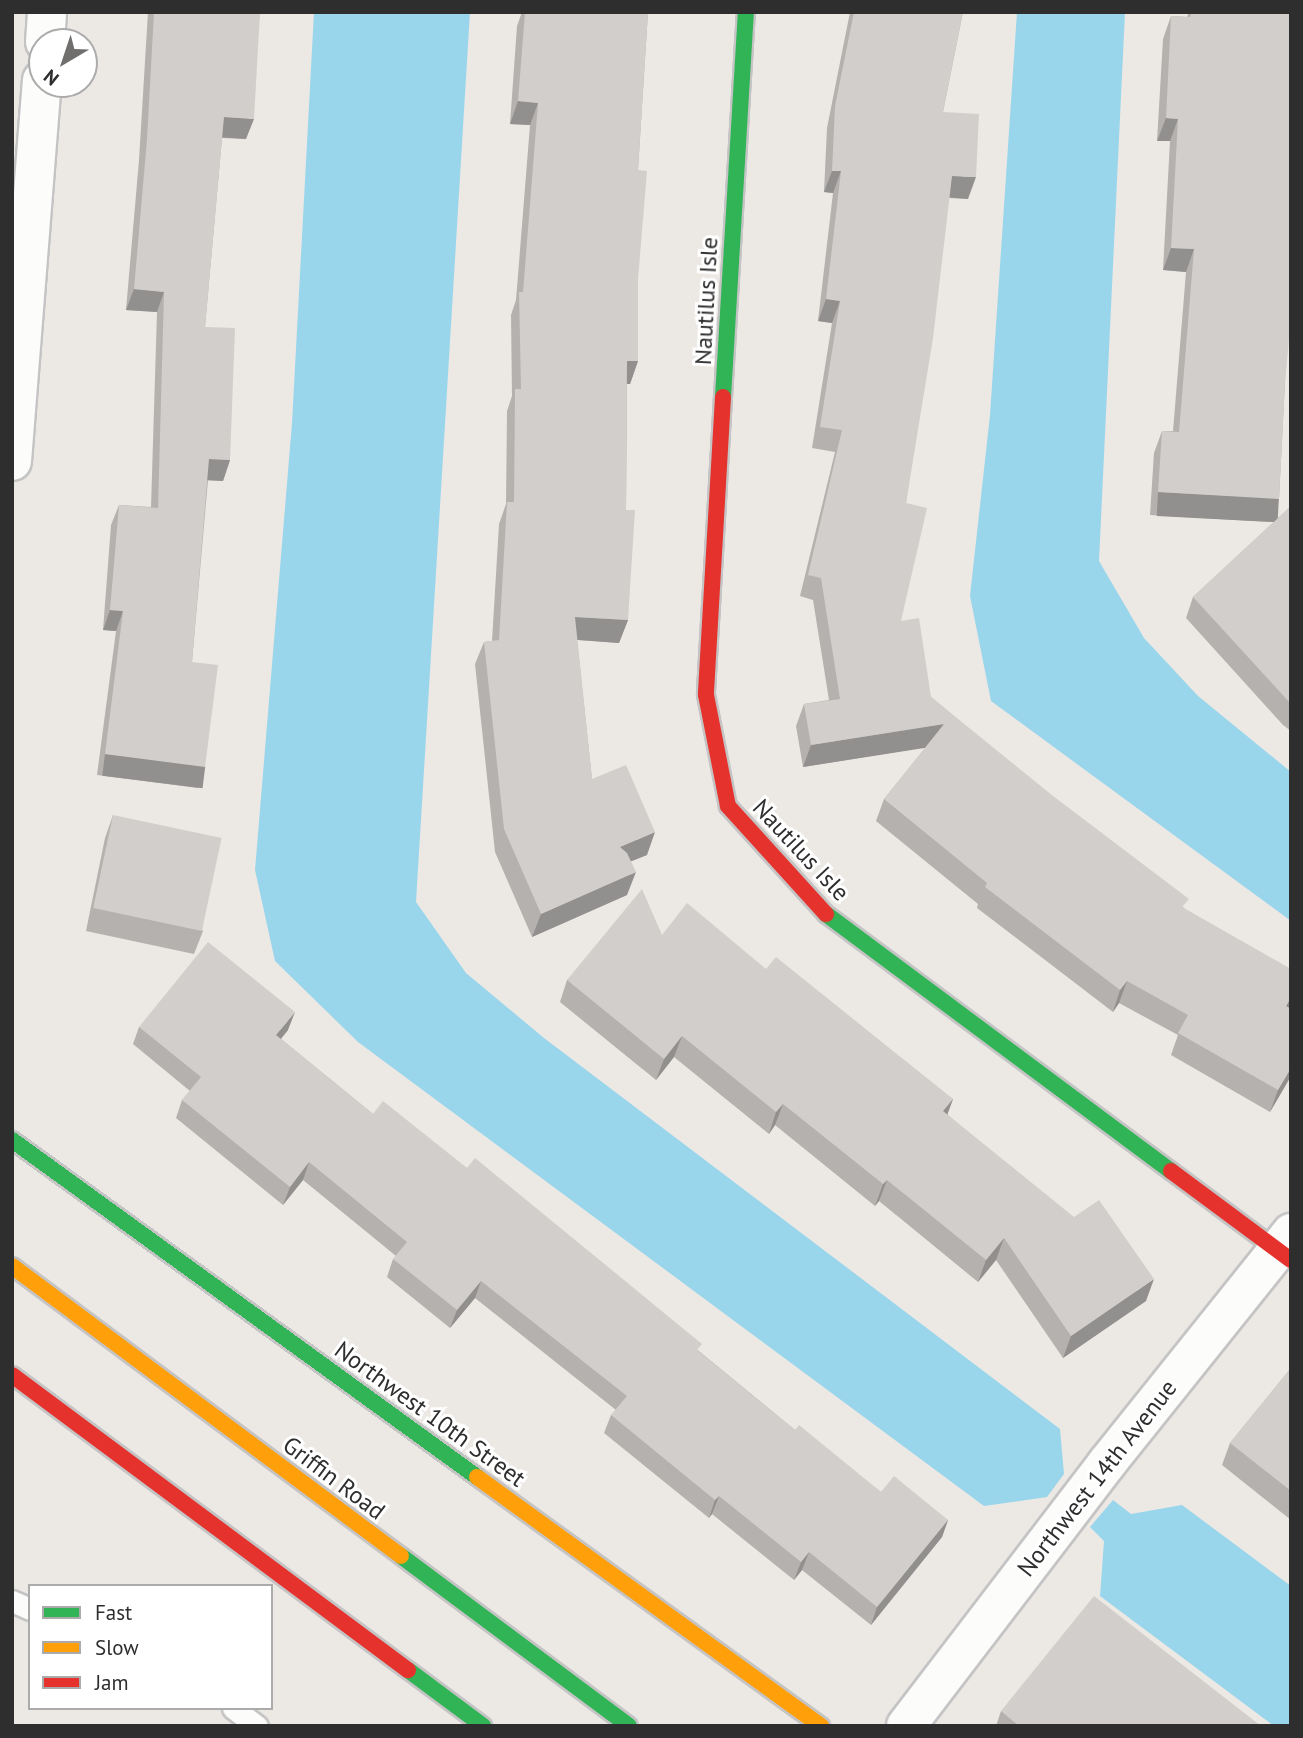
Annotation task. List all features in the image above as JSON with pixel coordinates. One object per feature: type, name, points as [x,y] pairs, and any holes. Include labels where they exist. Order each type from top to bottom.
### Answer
[{"type":"street","name":"Nautilus Isle","points":[[746,12],[706,695],[728,806],[816,906],[1286,1248]]},
{"type":"street","points":[[12,461],[41,98]]},
{"type":"street","name":"Northwest 10th Street","points":[[12,1140],[821,1726]]},
{"type":"street","name":"Northwest 14th Avenue","points":[[906,1726],[1107,1463],[1286,1248]]},
{"type":"street","name":"Griffin Road","points":[[12,1266],[629,1726]]},
{"type":"street","points":[[12,1375],[483,1726]]},
{"type":"lane","points":[[12,1601],[28,1608]]},
{"type":"lane","points":[[236,1710],[257,1726]]},
{"type":"water","points":[[314,12],[470,12],[416,902],[466,973],[544,1038],[1060,1429],[1064,1474],[1047,1497],[984,1506],[358,1042],[275,961],[255,870],[292,423]]},
{"type":"water","points":[[1017,12],[1125,12],[1099,561],[1144,638],[1198,696],[1291,772],[1291,921],[991,701],[970,596],[990,415]]},
{"type":"water","points":[[1113,1500],[1131,1514],[1182,1505],[1291,1586],[1291,1726],[1274,1726],[1100,1596],[1104,1541],[1090,1527]]},
{"type":"building","points":[[154,12],[260,12],[254,119],[224,117],[205,327],[235,328],[230,460],[209,459],[192,662],[218,665],[205,767],[105,754],[123,611],[110,610],[119,505],[158,508],[164,292],[134,289],[147,139]]},
{"type":"building","points":[[525,12],[648,12],[638,170],[647,171],[638,279],[638,361],[627,361],[626,510],[635,510],[628,620],[575,617],[592,779],[626,765],[655,832],[620,847],[627,853],[636,872],[541,914],[504,829],[484,642],[499,640],[507,502],[514,502],[515,389],[521,389],[519,292],[523,292],[538,103],[518,101]]},
{"type":"building","points":[[854,12],[963,12],[943,112],[979,114],[976,177],[952,176],[933,338],[906,503],[927,508],[901,621],[919,618],[931,697],[1053,796],[1189,899],[1182,907],[1291,969],[1291,997],[1286,1006],[1291,1009],[1291,1068],[1278,1090],[1178,1033],[1188,1015],[1127,981],[1120,990],[985,887],[987,883],[884,799],[944,724],[811,745],[804,704],[840,699],[821,578],[808,575],[842,430],[820,427],[840,301],[826,299],[841,171],[832,171],[835,106]]},
{"type":"building","points":[[1191,12],[1291,12],[1291,318],[1279,499],[1158,492],[1162,431],[1179,432],[1194,249],[1171,248],[1178,119],[1166,118],[1171,16],[1190,17]]},
{"type":"building","points":[[1291,506],[1291,704],[1193,597]]},
{"type":"building","points":[[113,815],[222,838],[202,931],[93,908]]},
{"type":"building","points":[[642,889],[662,935],[687,903],[766,969],[776,957],[953,1099],[943,1111],[1074,1217],[1099,1200],[1154,1279],[1071,1336],[1004,1238],[986,1260],[887,1180],[883,1184],[783,1104],[776,1112],[682,1036],[664,1059],[567,980]]},
{"type":"building","points":[[208,942],[295,1012],[276,1035],[373,1114],[383,1101],[467,1168],[475,1158],[702,1344],[697,1350],[795,1430],[799,1425],[881,1492],[894,1476],[948,1520],[877,1607],[809,1552],[801,1562],[719,1496],[715,1500],[611,1415],[627,1396],[481,1281],[457,1310],[393,1259],[407,1242],[309,1162],[290,1187],[182,1100],[201,1077],[139,1027]]},
{"type":"building","points":[[1291,1368],[1291,1491],[1230,1443]]},
{"type":"building","points":[[1094,1596],[1261,1726],[1019,1726],[1001,1711]]},
{"type":"traffic: fast","points":[[723,397],[746,12]]},
{"type":"traffic: fast","points":[[826,914],[1171,1171]]},
{"type":"traffic: fast","points":[[12,1140],[477,1477]]},
{"type":"traffic: fast","points":[[401,1556],[629,1726]]},
{"type":"traffic: fast","points":[[408,1670],[483,1726]]},
{"type":"traffic: slow","points":[[12,1266],[401,1556]]},
{"type":"traffic: slow","points":[[477,1477],[821,1726]]},
{"type":"traffic: jam","points":[[723,397],[706,695],[728,806],[826,914]]},
{"type":"traffic: jam","points":[[1171,1171],[1291,1260]]},
{"type":"traffic: jam","points":[[12,1375],[408,1670]]}]
